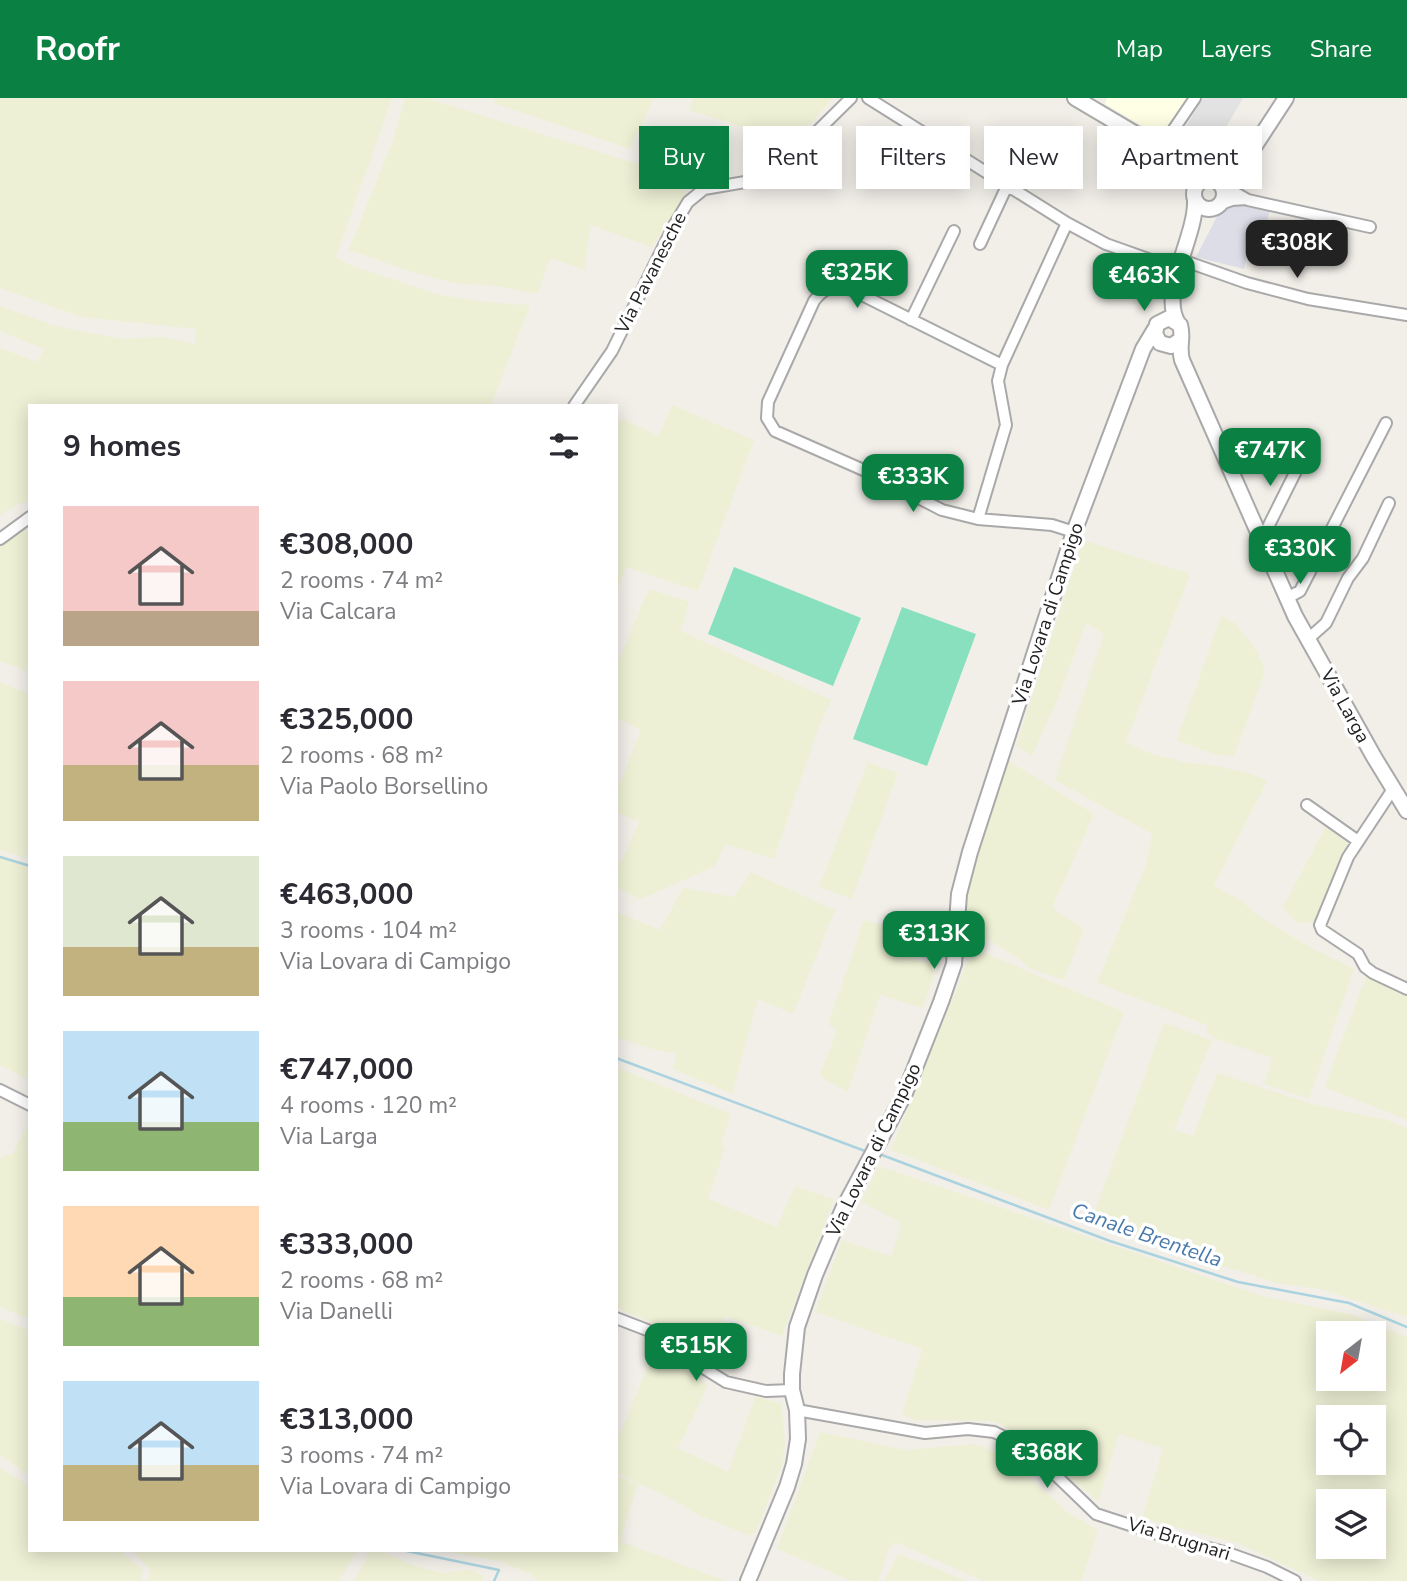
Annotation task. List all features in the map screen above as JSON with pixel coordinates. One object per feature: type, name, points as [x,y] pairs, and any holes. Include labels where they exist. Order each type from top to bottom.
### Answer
[{"type":"street","name":"Via Pavanesche","points":[[575,404],[612,351],[673,226],[688,202],[704,189],[767,176],[781,167],[851,98]]},
{"type":"street","points":[[868,98],[984,172]]},
{"type":"street","points":[[1075,98],[1123,126]]},
{"type":"street","points":[[1176,126],[1195,98]]},
{"type":"street","points":[[1192,189],[1202,208],[1237,173],[1286,98]]},
{"type":"street","points":[[1194,196],[1202,180],[1232,200],[1247,199]]},
{"type":"street","points":[[980,244],[1008,189]]},
{"type":"street","points":[[1011,189],[1105,244],[1179,269],[1308,299],[1407,315]]},
{"type":"street","points":[[1215,189],[1247,199],[1370,227]]},
{"type":"street","name":"Via Lovara di Campigo","points":[[1190,237],[1219,192]]},
{"type":"street","name":"Via Lovara di Campigo","points":[[748,1581],[794,1464],[798,1439],[797,1410],[792,1390],[793,1347],[797,1327],[815,1275],[843,1209],[905,1093],[948,985],[954,964],[959,894],[967,862],[1074,532],[1143,349],[1156,326],[1190,237],[1194,196]]},
{"type":"street","points":[[978,519],[1006,425],[999,381],[1002,365],[1067,223]]},
{"type":"street","points":[[911,320],[954,231]]},
{"type":"street","name":"Via Lovara di Campigo","points":[[1178,323],[1172,309],[1179,269]]},
{"type":"street","points":[[1002,365],[846,287],[836,286],[820,292],[814,302],[766,407],[767,418],[775,431],[868,472],[933,507],[962,517],[1052,525],[1074,532]]},
{"type":"street","points":[[1140,362],[1150,348],[1170,344],[1182,331],[1178,323],[1166,318],[1156,326],[1155,337],[1170,344]]},
{"type":"street","name":"Via Larga","points":[[1170,344],[1184,365],[1287,598],[1407,811]]},
{"type":"street","points":[[1287,598],[1298,593],[1302,587],[1387,423]]},
{"type":"street","points":[[1261,541],[1307,449]]},
{"type":"street","points":[[1308,639],[1326,623],[1348,578],[1363,558],[1389,503]]},
{"type":"street","points":[[0,539],[28,518]]},
{"type":"street","points":[[1393,789],[1358,841],[1339,876],[1320,925],[1321,930],[1358,954],[1365,967],[1373,973],[1407,989]]},
{"type":"street","points":[[1307,805],[1358,841]]},
{"type":"street","points":[[0,1090],[28,1104]]},
{"type":"street","points":[[618,1319],[667,1339],[689,1359],[726,1381],[766,1391],[792,1390]]},
{"type":"street","name":"Via Brugnari","points":[[797,1410],[925,1433],[968,1429],[994,1432],[1017,1443],[1038,1458],[1096,1514],[1228,1553],[1267,1567],[1295,1581]]},
{"type":"shaded area","points":[[0,98],[392,98],[336,257],[350,265],[440,295],[530,305],[492,404],[28,404],[28,502],[0,515],[0,348],[37,362],[44,349],[0,331],[0,306],[55,326],[121,339],[163,337],[195,344],[196,329],[81,317],[0,288]]},
{"type":"shaded area","points":[[405,98],[426,98],[639,164],[639,189],[686,189],[686,194],[652,247],[590,225],[585,270],[550,258],[538,294],[497,286],[454,283],[349,250],[393,140]]},
{"type":"shaded area","points":[[495,98],[654,98],[630,149],[494,103]]},
{"type":"shaded area","points":[[692,98],[833,98],[808,126],[743,127],[689,110]]},
{"type":"shaded area","points":[[1107,98],[1189,98],[1171,126],[1142,126],[1105,104]]},
{"type":"shaded area","points":[[1203,98],[1243,98],[1227,126],[1186,126]]},
{"type":"shaded area","points":[[1236,202],[1270,209],[1264,237],[1252,234],[1244,269],[1196,257],[1221,209]]},
{"type":"shaded area","points":[[672,405],[754,440],[698,591],[626,567],[618,588],[618,426],[621,418],[659,436]]},
{"type":"shaded area","points":[[28,528],[28,671],[0,661],[0,545]]},
{"type":"shaded area","points":[[1083,540],[1190,574],[1126,742],[1146,752],[1252,774],[1267,781],[1214,885],[1308,946],[1354,969],[1309,1099],[1264,1084],[1272,1058],[1216,1039],[1207,1033],[1207,1025],[1097,983],[1146,864],[1152,834],[1055,780],[1104,634],[1086,623],[1059,696],[1032,756],[1016,746]]},
{"type":"shaded area","points":[[652,590],[689,602],[681,631],[831,700],[818,729],[774,859],[725,844],[715,866],[639,900],[618,887],[618,869],[639,822],[618,813],[618,789],[641,730],[618,718],[618,662],[648,592]]},
{"type":"shaded area","points":[[1221,616],[1235,623],[1257,651],[1265,671],[1234,756],[1217,755],[1177,740]]},
{"type":"shaded area","points":[[0,682],[28,694],[28,858],[0,850]]},
{"type":"shaded area","points":[[1007,760],[1094,814],[1052,908],[1084,929],[1064,980],[1029,968],[963,923],[970,881]]},
{"type":"shaded area","points":[[868,762],[898,773],[852,899],[819,887]]},
{"type":"shaded area","points":[[1326,826],[1348,844],[1314,922],[1297,923],[1283,907]]},
{"type":"shaded area","points":[[0,855],[28,863],[28,1079],[0,1065]]},
{"type":"shaded area","points":[[751,872],[835,910],[793,1014],[758,999],[732,1094],[673,1069],[677,1053],[659,1051],[619,1038],[618,1040],[618,913],[660,930],[683,888],[734,897]]},
{"type":"shaded area","points":[[864,920],[901,930],[894,953],[937,965],[923,1008],[880,995],[848,1092],[825,1080],[820,1074],[837,1031],[828,1024]]},
{"type":"shaded area","points":[[973,948],[1124,1012],[1049,1210],[891,1150]]},
{"type":"shaded area","points":[[1366,977],[1407,994],[1407,1120],[1326,1088],[1325,1085]]},
{"type":"shaded area","points":[[1164,1023],[1212,1040],[1174,1130],[1193,1136],[1217,1073],[1312,1104],[1387,1120],[1407,1128],[1407,1317],[1320,1289],[1277,1283],[1090,1224]]},
{"type":"shaded area","points":[[618,1068],[731,1114],[721,1145],[725,1148],[708,1199],[777,1227],[795,1186],[834,1199],[782,1336],[725,1316],[708,1353],[703,1356],[673,1333],[618,1308]]},
{"type":"shaded area","points":[[28,1125],[28,1318],[0,1307],[0,1159],[4,1155],[12,1155]]},
{"type":"shaded area","points":[[879,1166],[1262,1296],[1350,1314],[1367,1321],[1316,1321],[1316,1391],[1386,1391],[1386,1329],[1407,1337],[1407,1581],[1319,1581],[1240,1544],[1142,1518],[1163,1448],[1119,1434],[1098,1501],[1067,1476],[1040,1446],[994,1421],[914,1420],[902,1414],[922,1349],[815,1312],[842,1240],[891,1256],[902,1223],[861,1202]]},
{"type":"shaded area","points":[[0,1319],[28,1330],[28,1475],[0,1455]]},
{"type":"shaded area","points":[[656,1347],[708,1386],[678,1448],[728,1472],[755,1397],[781,1403],[785,1442],[782,1465],[760,1522],[755,1533],[750,1536],[703,1517],[618,1474],[618,1438]]},
{"type":"shaded area","points":[[820,1432],[905,1450],[975,1444],[1005,1455],[1066,1511],[1098,1531],[1081,1581],[984,1581],[895,1542],[889,1549],[878,1581],[852,1581],[777,1549]]},
{"type":"shaded area","points":[[0,1468],[28,1485],[28,1552],[121,1552],[143,1569],[141,1581],[0,1581]]},
{"type":"shaded area","points":[[618,1477],[638,1484],[620,1541],[726,1581],[538,1581],[530,1574],[500,1561],[447,1552],[618,1552]]},
{"type":"shaded area","points":[[133,1552],[356,1552],[339,1581],[148,1581],[150,1570]]},
{"type":"shaded area","points":[[369,1552],[384,1552],[415,1566],[440,1573],[470,1570],[484,1576],[482,1581],[354,1581]]},
{"type":"shaded area","points":[[898,1554],[930,1566],[966,1581],[884,1581]]},
{"type":"green space","points":[[734,567],[861,618],[833,686],[708,634]]},
{"type":"green space","points":[[902,607],[976,634],[927,766],[853,739]]},
{"type":"waterway","name":"Canale Brentella","points":[[0,857],[28,865]]},
{"type":"waterway","name":"Canale Brentella","points":[[618,1059],[865,1151]]},
{"type":"waterway","points":[[0,1084],[7,1088]]},
{"type":"waterway","name":"Canale Brentella","points":[[882,1155],[1110,1241],[1238,1282],[1349,1303],[1407,1327]]},
{"type":"waterway","points":[[412,1552],[499,1570],[494,1581]]}]
